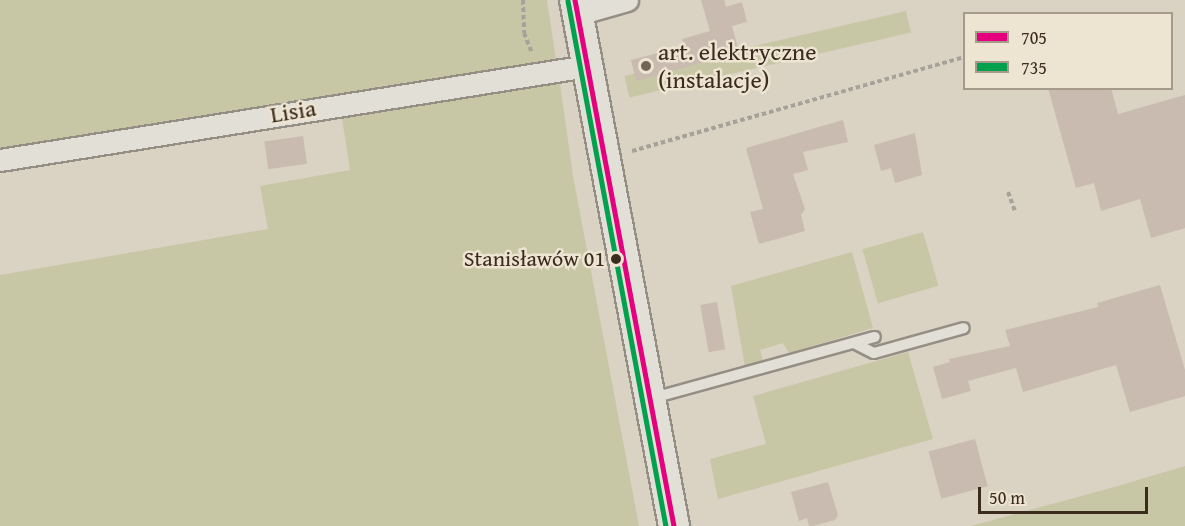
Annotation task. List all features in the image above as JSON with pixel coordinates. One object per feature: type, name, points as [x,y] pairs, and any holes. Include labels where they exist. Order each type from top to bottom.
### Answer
[{"type":"main road","points":[[576,7],[652,398],[674,526]]},
{"type":"street","points":[[576,7],[627,0]]},
{"type":"street","name":"Lisia","points":[[0,160],[587,66]]},
{"type":"lane","points":[[854,343],[869,352],[884,352],[964,328]]},
{"type":"lane","points":[[652,398],[875,336]]},
{"type":"path","points":[[523,0],[524,33],[541,73]]},
{"type":"path","points":[[632,151],[963,57]]},
{"type":"path","points":[[1008,192],[1015,211]]},
{"type":"green space","points":[[0,0],[547,0],[557,67],[0,152]]},
{"type":"green space","points":[[906,11],[911,32],[629,97],[624,76]]},
{"type":"green space","points":[[559,77],[573,176],[639,526],[0,526],[0,275],[268,229],[260,186],[350,170],[341,112]]},
{"type":"green space","points":[[923,232],[938,286],[878,303],[862,249]]},
{"type":"green space","points":[[852,252],[873,328],[789,353],[783,343],[760,350],[763,360],[745,367],[731,286]]},
{"type":"green space","points":[[908,352],[933,439],[718,499],[710,459],[766,444],[753,396]]},
{"type":"green space","points":[[1185,466],[1185,526],[971,526],[1118,486]]},
{"type":"building","points":[[701,0],[724,0],[726,7],[742,2],[747,22],[732,26],[739,52],[636,81],[631,60],[684,46],[682,39],[710,31]]},
{"type":"building","points":[[1049,90],[1112,90],[1118,114],[1185,95],[1185,228],[1151,238],[1140,199],[1101,211],[1094,183],[1076,188]]},
{"type":"building","points":[[843,120],[848,142],[803,152],[808,170],[793,174],[805,209],[801,215],[805,231],[759,244],[750,212],[763,209],[746,148]]},
{"type":"building","points":[[915,133],[922,175],[895,183],[891,168],[881,171],[874,145]]},
{"type":"building","points":[[303,136],[307,164],[268,169],[264,141]]},
{"type":"building","points":[[1160,285],[1185,370],[1185,396],[1130,412],[1116,365],[1023,392],[1016,368],[968,381],[971,391],[942,399],[933,367],[950,362],[949,359],[1010,346],[1005,330],[1098,307],[1097,303]]},
{"type":"building","points":[[717,302],[725,349],[709,352],[700,305]]},
{"type":"building","points":[[975,439],[988,486],[941,499],[929,451]]},
{"type":"building","points":[[828,482],[838,515],[835,520],[813,526],[809,526],[807,518],[799,521],[791,492]]},
{"type":"transit line","name":"705","points":[[575,0],[674,526]]},
{"type":"transit line","name":"735","points":[[568,1],[666,526]]},
{"type":"place","name":"art. elektryczne (instalacje)","points":[[646,66]]},
{"type":"place","name":"Stanisławów 01","points":[[616,259]]}]
